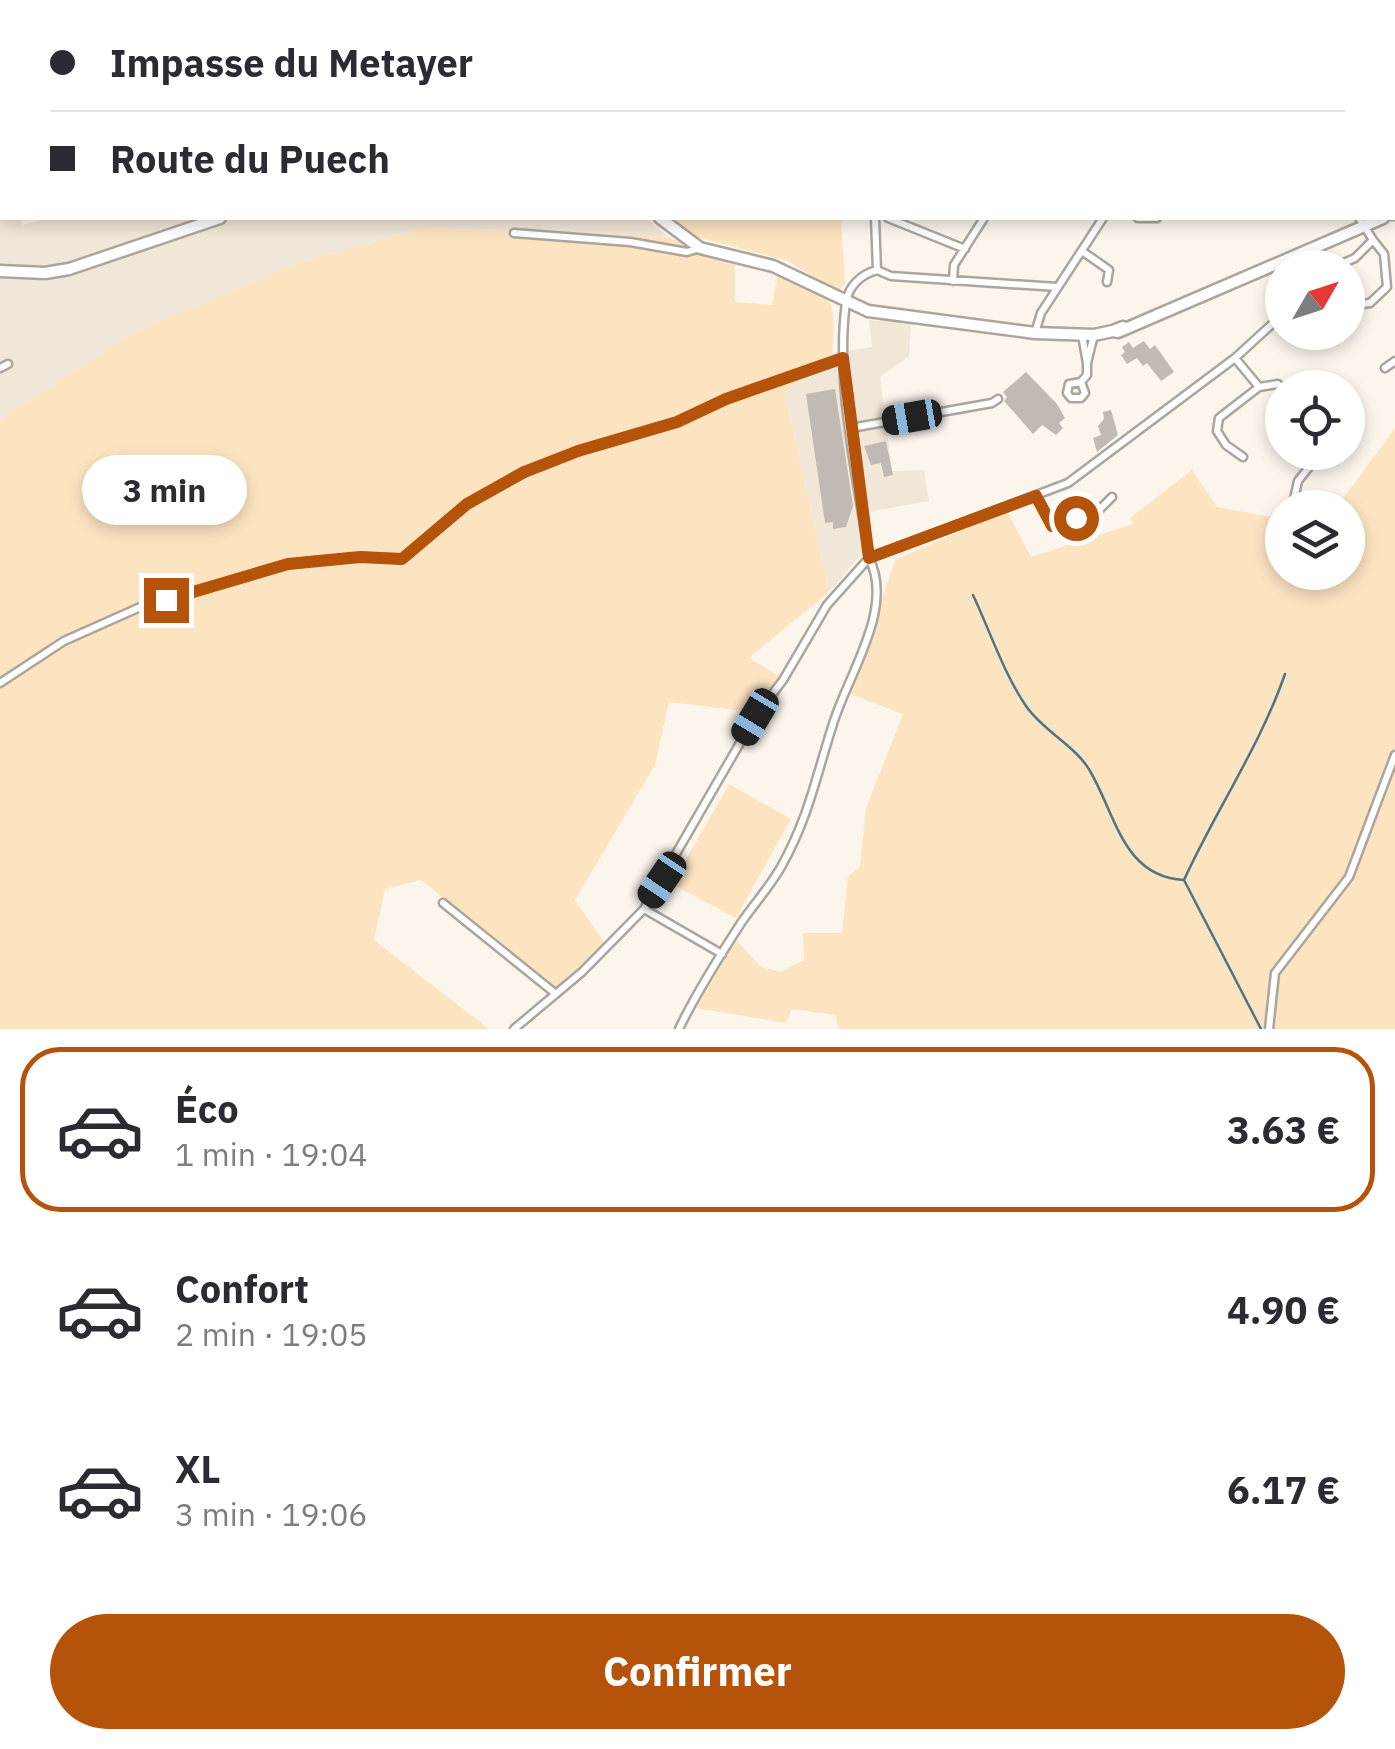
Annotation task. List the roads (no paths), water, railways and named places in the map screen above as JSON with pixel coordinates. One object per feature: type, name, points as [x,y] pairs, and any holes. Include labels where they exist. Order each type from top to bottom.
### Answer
[{"type":"street","points":[[0,271],[68,269],[214,220]]},
{"type":"street","points":[[663,220],[700,248],[773,266],[868,311],[1035,333],[1094,335],[1118,329],[1362,222],[1384,254],[1387,287],[1395,294]]},
{"type":"street","points":[[876,220],[877,270]]},
{"type":"street","points":[[893,220],[964,249]]},
{"type":"street","points":[[953,281],[954,265],[983,220]]},
{"type":"street","points":[[1035,333],[1041,313],[1101,220]]},
{"type":"street","points":[[514,233],[630,242],[687,252],[700,248]]},
{"type":"street","points":[[1363,250],[1374,240]]},
{"type":"street","points":[[1082,251],[1109,270],[1107,282]]},
{"type":"street","points":[[679,1029],[722,954],[762,900],[800,830],[814,798],[833,721],[864,657],[879,577],[869,558],[843,358],[846,302],[857,279],[877,270],[891,276],[1058,288]]},
{"type":"street","points":[[1365,304],[1387,287]]},
{"type":"street","points":[[514,1029],[644,909],[755,717],[783,680],[827,605],[869,558],[1068,483],[1265,331]]},
{"type":"street","points":[[1081,382],[1087,375],[1082,334]]},
{"type":"street","points":[[1087,363],[1094,335]]},
{"type":"street","points":[[0,683],[64,641],[138,608],[288,564],[360,557],[402,559],[467,504],[524,472],[578,451],[629,438],[843,358]]},
{"type":"street","points":[[1235,358],[1259,386]]},
{"type":"street","points":[[1385,368],[1395,361]]},
{"type":"street","points":[[1244,457],[1226,445],[1217,431],[1219,418],[1265,385]]},
{"type":"street","points":[[850,428],[992,403],[998,398]]},
{"type":"street","points":[[1036,496],[1052,526],[1099,510],[1112,498]]},
{"type":"street","points":[[1269,1029],[1275,974],[1350,877],[1395,756]]},
{"type":"street","points":[[443,903],[556,994]]},
{"type":"street","points":[[644,909],[722,954]]},
{"type":"waterway","points":[[973,595],[1018,694],[1033,715],[1084,762],[1134,856],[1147,868],[1184,880]]},
{"type":"waterway","points":[[1261,1029],[1184,880],[1263,727],[1285,674]]}]
